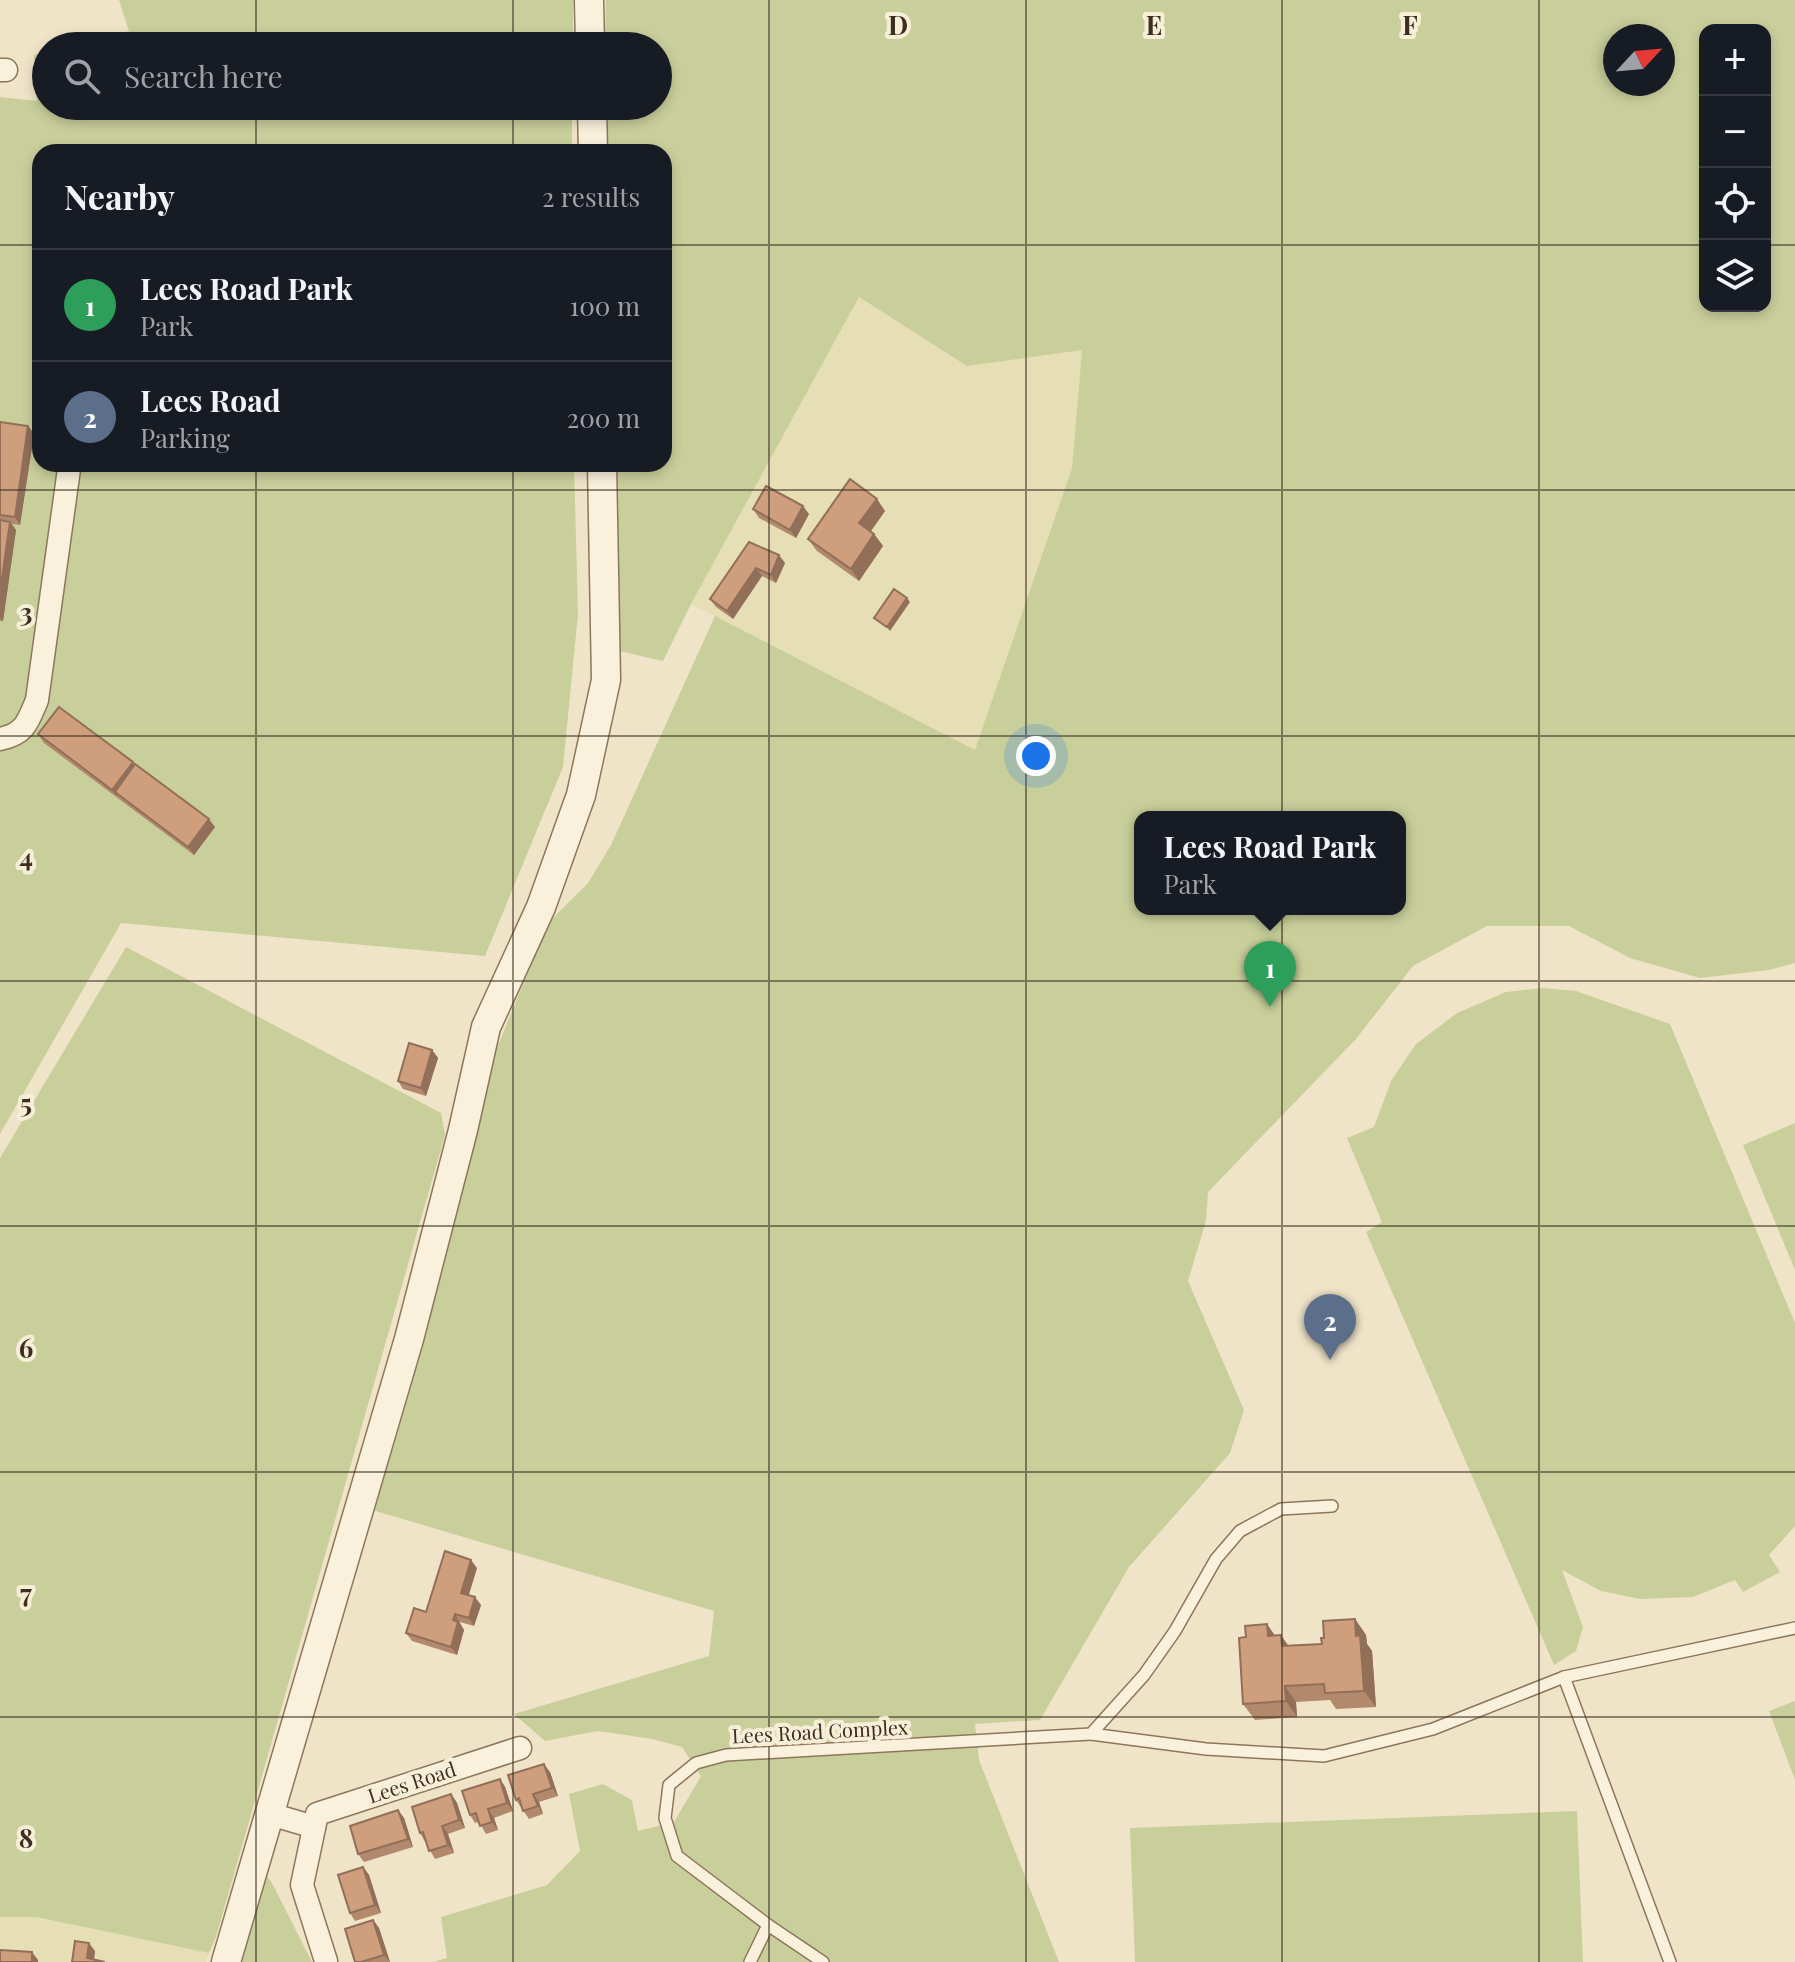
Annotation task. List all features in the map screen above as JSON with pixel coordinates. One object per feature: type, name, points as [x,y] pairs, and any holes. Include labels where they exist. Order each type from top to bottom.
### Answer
[{"type":"street","points":[[589,0],[590,32]]},
{"type":"street","points":[[592,120],[593,144]]},
{"type":"street","points":[[0,739],[11,737],[26,726],[37,700],[69,472]]},
{"type":"street","points":[[226,1962],[409,1339],[486,1027],[541,907],[581,795],[606,680],[602,472]]},
{"type":"street","name":"Lees Road","points":[[314,1827],[317,1814],[520,1748]]},
{"type":"street","points":[[270,1814],[314,1827],[302,1885],[326,1961]]},
{"type":"lane","points":[[1091,1734],[1144,1675],[1175,1631],[1216,1559],[1240,1531],[1281,1509],[1332,1506]]},
{"type":"lane","name":"Lees Road Complex","points":[[823,1962],[677,1856],[665,1818],[669,1785],[696,1763],[726,1755],[1091,1734],[1206,1749],[1324,1756],[1433,1729],[1564,1677],[1795,1628]]},
{"type":"lane","points":[[1564,1677],[1670,1962]]},
{"type":"lane","points":[[750,1962],[768,1925]]},
{"type":"shaded area","points":[[859,297],[967,366],[1082,349],[1072,468],[975,751],[691,604]]},
{"type":"shaded area","points":[[0,1917],[36,1917],[209,1953],[206,1962],[0,1962]]},
{"type":"green space","points":[[119,0],[573,0],[573,32],[125,32],[129,31]]},
{"type":"green space","points":[[606,0],[1795,0],[1795,963],[1769,970],[1700,978],[1630,958],[1569,926],[1487,926],[1413,966],[1356,1039],[1208,1192],[1206,1221],[1188,1281],[1244,1410],[1230,1453],[1129,1567],[1040,1720],[975,1724],[979,1760],[1059,1962],[433,1962],[447,1958],[441,1917],[547,1885],[580,1851],[569,1794],[603,1784],[632,1800],[638,1831],[674,1822],[701,1776],[682,1747],[598,1731],[545,1741],[514,1714],[709,1656],[714,1611],[372,1510],[492,1060],[548,923],[588,883],[611,845],[715,616],[975,750],[1072,468],[1082,350],[967,366],[859,297],[663,661],[619,651],[614,472],[672,472],[672,144],[606,144],[605,120],[672,120],[672,32],[605,32]]},
{"type":"green space","points":[[0,97],[32,100],[32,120],[572,120],[572,144],[32,144],[32,472],[574,472],[578,614],[563,767],[485,956],[121,923],[0,1134]]},
{"type":"green space","points":[[126,947],[441,1113],[445,1135],[209,1953],[36,1917],[0,1917],[0,1158]]},
{"type":"green space","points":[[1543,988],[1576,991],[1670,1024],[1795,1323],[1795,1526],[1769,1555],[1780,1572],[1743,1592],[1735,1580],[1693,1597],[1640,1599],[1601,1591],[1562,1570],[1583,1627],[1576,1651],[1554,1665],[1366,1232],[1382,1222],[1347,1138],[1374,1127],[1391,1081],[1416,1044],[1457,1013],[1506,992]]},
{"type":"green space","points":[[1795,1123],[1795,1270],[1743,1145]]},
{"type":"green space","points":[[1795,1701],[1795,1780],[1769,1711]]},
{"type":"green space","points":[[1577,1811],[1583,1962],[1135,1962],[1130,1828]]},
{"type":"green space","points":[[263,1873],[271,1881],[312,1962],[236,1962]]},
{"type":"building","points":[[0,422],[28,426],[15,517],[0,515]]},
{"type":"building","points":[[850,479],[877,499],[859,523],[874,534],[851,569],[808,539]]},
{"type":"building","points":[[766,486],[803,506],[790,530],[753,509]]},
{"type":"building","points":[[0,520],[10,522],[0,592]]},
{"type":"building","points":[[749,542],[779,555],[771,575],[756,568],[727,611],[710,599]]},
{"type":"building","points":[[894,589],[907,598],[887,627],[874,618]]},
{"type":"building","points":[[59,707],[133,762],[112,790],[38,734]]},
{"type":"building","points":[[135,764],[209,819],[188,847],[115,792]]},
{"type":"building","points":[[409,1043],[432,1050],[421,1088],[398,1081]]},
{"type":"building","points":[[445,1551],[471,1560],[461,1593],[475,1597],[469,1618],[455,1614],[453,1620],[458,1622],[451,1647],[406,1633],[414,1608],[426,1612]]},
{"type":"building","points":[[1355,1619],[1356,1636],[1360,1635],[1364,1691],[1325,1693],[1324,1684],[1285,1686],[1286,1701],[1243,1704],[1239,1638],[1246,1637],[1245,1626],[1267,1624],[1268,1636],[1281,1635],[1282,1646],[1322,1644],[1323,1621]]},
{"type":"building","points":[[544,1764],[552,1788],[533,1794],[538,1806],[523,1811],[508,1775]]},
{"type":"building","points":[[500,1779],[507,1803],[488,1809],[492,1822],[480,1826],[476,1813],[470,1815],[462,1791]]},
{"type":"building","points":[[451,1794],[459,1820],[442,1826],[448,1845],[429,1851],[412,1807]]},
{"type":"building","points":[[398,1810],[408,1839],[358,1854],[350,1826]]},
{"type":"building","points":[[363,1867],[375,1905],[350,1913],[338,1875]]},
{"type":"building","points":[[373,1920],[384,1955],[355,1962],[345,1929]]},
{"type":"building","points":[[75,1941],[89,1943],[87,1958],[105,1962],[72,1962]]},
{"type":"building","points":[[0,1950],[32,1952],[32,1962],[0,1962]]},
{"type":"place","name":"Lees Road Park","points":[[1270,1007]]},
{"type":"place","name":"Lees Road","points":[[1330,1360]]}]
